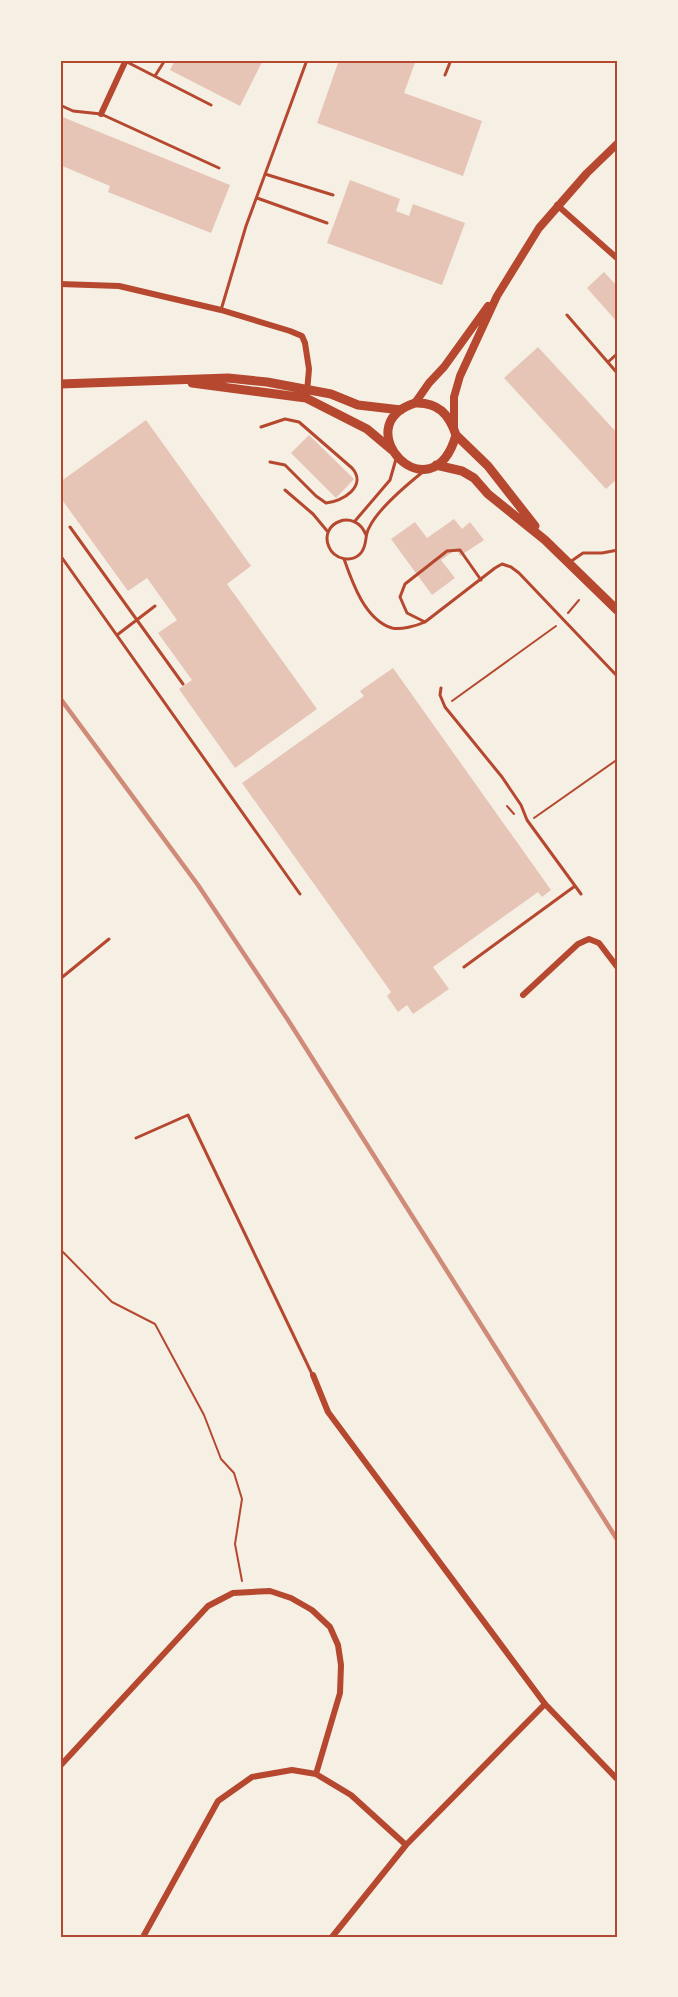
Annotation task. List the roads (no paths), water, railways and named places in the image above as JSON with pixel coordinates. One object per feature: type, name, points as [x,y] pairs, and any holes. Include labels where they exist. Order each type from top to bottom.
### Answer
[{"type":"main road","points":[[60,384],[174,381],[307,394],[331,394],[358,405],[401,410]]},
{"type":"main road","points":[[307,394],[367,429],[411,467],[462,471],[474,478],[488,494],[545,540],[618,611]]},
{"type":"main road","points":[[394,454],[389,433],[391,424],[401,410],[415,403],[434,405],[443,410],[450,418],[455,431],[488,466],[545,540]]},
{"type":"main road","points":[[432,467],[450,453],[455,431]]},
{"type":"street","points":[[101,114],[125,60]]},
{"type":"street","points":[[455,431],[454,397],[460,376],[497,296],[524,249],[557,206],[618,142]]},
{"type":"street","points":[[557,206],[618,259]]},
{"type":"street","points":[[60,284],[119,286],[221,310],[302,336],[308,352],[307,394]]},
{"type":"street","points":[[415,403],[497,296]]},
{"type":"street","points":[[523,994],[578,944],[589,939],[599,943],[618,968]]},
{"type":"street","points":[[313,1376],[328,1412],[545,1704],[618,1780]]},
{"type":"street","points":[[60,1766],[208,1606],[233,1593],[270,1591],[291,1598],[312,1610],[330,1627],[338,1645],[341,1665],[340,1693],[316,1774]]},
{"type":"street","points":[[332,1937],[406,1845],[545,1704]]},
{"type":"street","points":[[143,1937],[218,1801],[252,1777],[292,1770],[316,1774],[351,1795],[406,1845]]},
{"type":"lane","points":[[125,60],[211,105]]},
{"type":"lane","points":[[155,76],[165,60]]},
{"type":"lane","points":[[221,310],[256,198],[307,60]]},
{"type":"lane","points":[[446,75],[451,60]]},
{"type":"lane","points":[[60,105],[74,111],[101,114],[219,168]]},
{"type":"lane","points":[[265,174],[333,195]]},
{"type":"lane","points":[[256,198],[327,223]]},
{"type":"lane","points":[[567,315],[618,374]]},
{"type":"lane","points":[[608,362],[618,353]]},
{"type":"lane","points":[[261,427],[285,419],[304,426],[355,472],[356,484],[342,500],[326,503],[285,465],[270,462]]},
{"type":"lane","points":[[355,521],[390,480],[394,454]]},
{"type":"lane","points":[[366,535],[355,521],[342,520],[332,527],[327,538],[330,549],[338,557],[344,559],[356,557],[361,553],[366,542],[369,527],[403,488],[432,467]]},
{"type":"lane","points":[[285,490],[313,514],[328,532]]},
{"type":"lane","points":[[70,528],[183,684]]},
{"type":"lane","points":[[425,622],[407,613],[400,597],[405,585],[447,550],[460,550],[482,580]]},
{"type":"lane","points":[[568,563],[583,553],[618,550]]},
{"type":"lane","points":[[60,555],[300,894]]},
{"type":"lane","points":[[344,559],[353,584],[368,610],[393,628],[425,622],[502,564],[511,567],[618,677]]},
{"type":"lane","points":[[117,634],[155,606]]},
{"type":"lane","points":[[441,687],[440,694],[445,707],[502,777],[521,805],[527,820],[581,894]]},
{"type":"lane","points":[[464,967],[575,886]]},
{"type":"lane","points":[[60,979],[109,939]]},
{"type":"lane","points":[[136,1138],[188,1115],[313,1376]]},
{"type":"railway","points":[[60,698],[198,885],[288,1020],[618,1541]]}]
